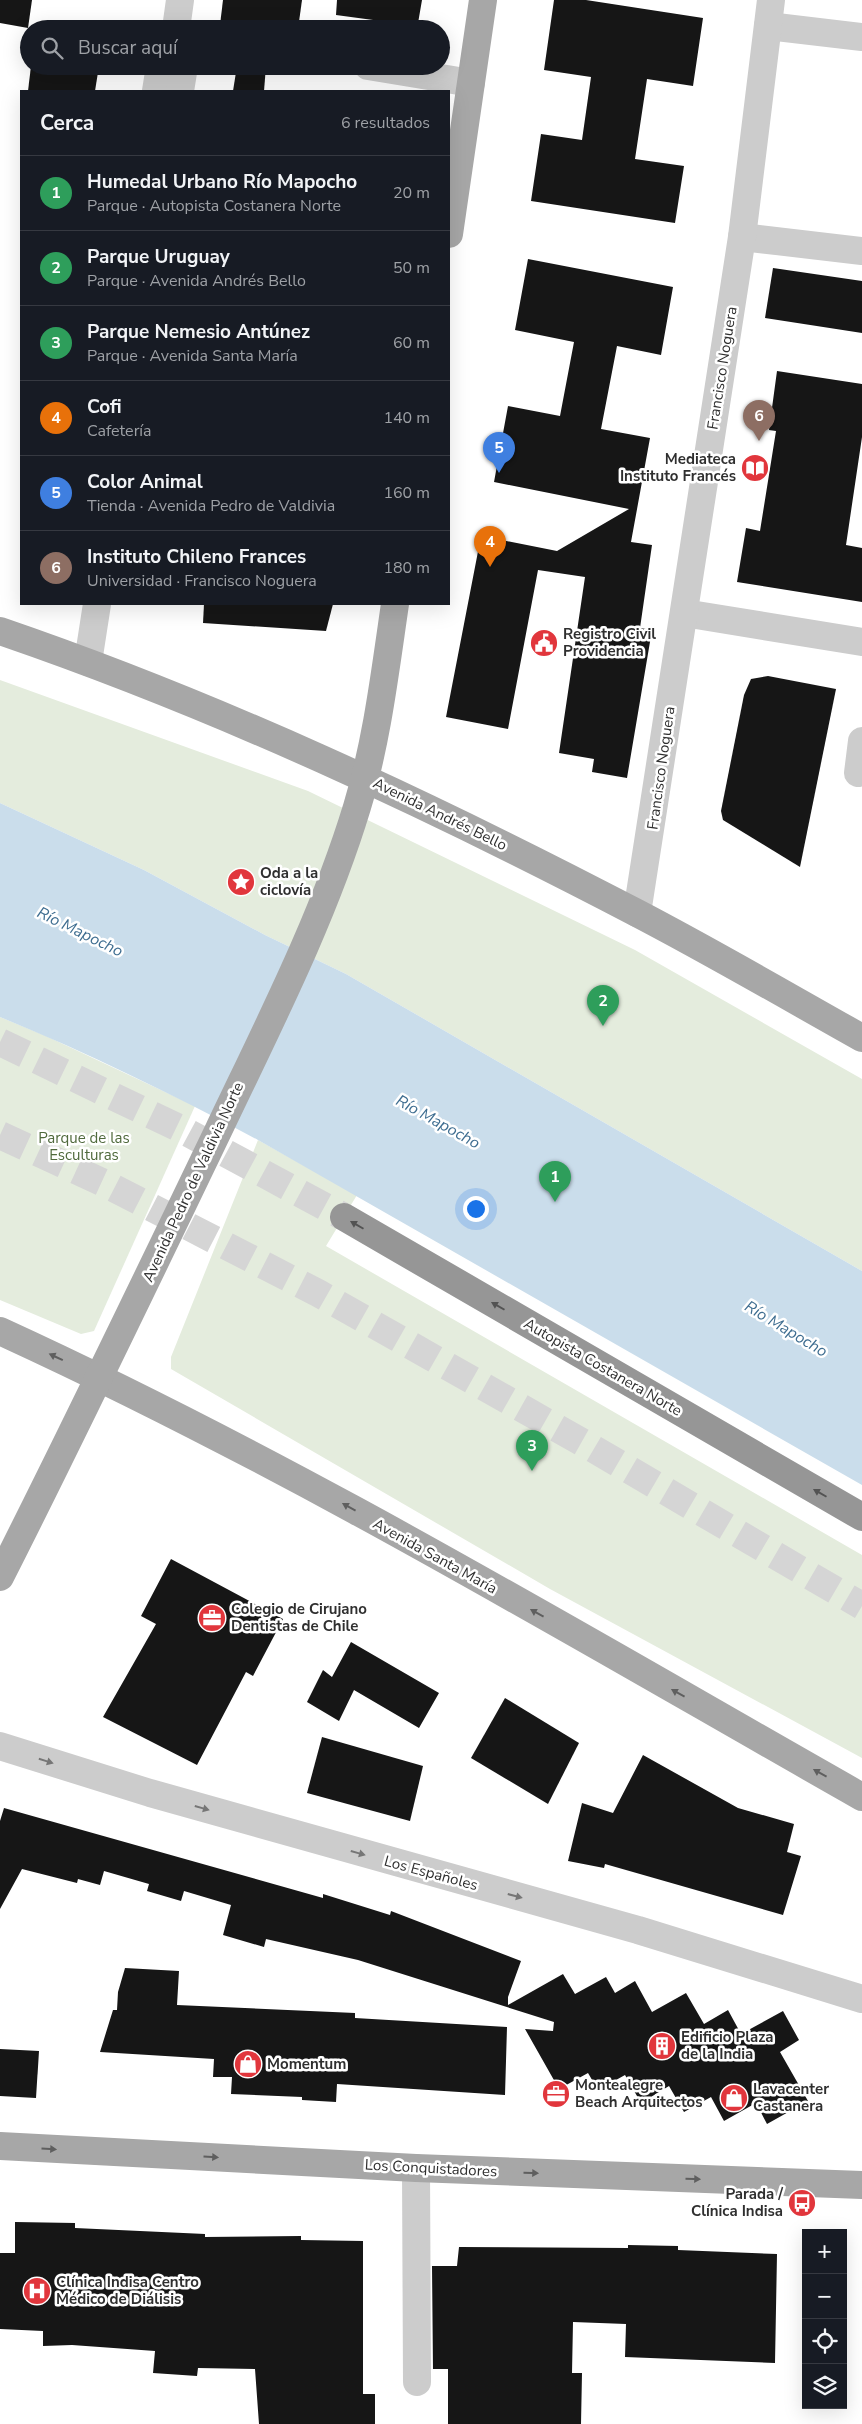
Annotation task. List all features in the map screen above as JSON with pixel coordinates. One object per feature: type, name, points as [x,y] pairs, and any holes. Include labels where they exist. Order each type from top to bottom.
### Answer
[{"type":"highway","name":"Autopista Costanera Norte","points":[[344,1217],[862,1517]]},
{"type":"main road","points":[[450,227],[483,0]]},
{"type":"main road","name":"Avenida Pedro de Valdivia Norte","points":[[0,1577],[100,1377],[305,944],[341,855],[365,777],[381,698],[395,605]]},
{"type":"main road","name":"Avenida Andrés Bello","points":[[0,631],[88,662],[365,777],[638,913],[862,1038]]},
{"type":"main road","name":"Avenida Santa María","points":[[0,1331],[100,1377],[306,1483],[862,1797]]},
{"type":"main road","name":"Los Conquistadores","points":[[0,2146],[416,2168],[862,2185]]},
{"type":"street","points":[[177,20],[180,0]]},
{"type":"street","points":[[770,13],[862,38]]},
{"type":"street","name":"Francisco Noguera","points":[[638,913],[742,237],[770,13]]},
{"type":"street","points":[[156,90],[159,75]]},
{"type":"street","points":[[180,90],[183,75]]},
{"type":"street","points":[[423,75],[471,83]]},
{"type":"street","points":[[742,237],[862,251]]},
{"type":"street","points":[[88,662],[96,605]]},
{"type":"street","points":[[684,613],[862,642]]},
{"type":"street","points":[[858,773],[862,741]]},
{"type":"street","name":"Los Españoles","points":[[0,1746],[150,1793],[638,1930],[862,1999]]},
{"type":"street","points":[[416,2168],[417,2382]]},
{"type":"green space","points":[[0,680],[308,791],[635,950],[862,1079],[862,1271],[346,974],[265,935],[144,870],[0,803]]},
{"type":"green space","name":"Parque de las Esculturas","points":[[0,1017],[46,1036],[195,1106],[94,1331],[81,1334],[0,1300]]},
{"type":"green space","points":[[258,1140],[357,1195],[326,1246],[862,1555],[862,1758],[550,1589],[171,1369],[171,1357]]},
{"type":"water","name":"Río Mapocho","points":[[0,803],[144,870],[265,935],[346,974],[862,1271],[862,1485],[258,1140],[130,1075],[0,1017]]},
{"type":"building","points":[[0,0],[32,0],[29,20],[20,20],[20,27],[0,23]]},
{"type":"building","points":[[223,0],[302,0],[299,20],[221,20]]},
{"type":"building","points":[[337,0],[422,0],[419,20],[373,20],[336,15]]},
{"type":"building","points":[[554,0],[586,0],[703,18],[693,86],[647,79],[635,159],[684,166],[675,223],[531,201],[541,134],[582,140],[591,77],[544,70]]},
{"type":"building","points":[[30,75],[98,75],[95,90],[28,90]]},
{"type":"building","points":[[236,75],[265,75],[264,90],[233,90]]},
{"type":"building","points":[[528,259],[673,287],[661,355],[617,346],[601,429],[650,438],[631,542],[652,545],[640,628],[652,630],[627,778],[592,772],[594,759],[559,753],[585,577],[538,570],[508,729],[446,717],[481,536],[557,551],[629,509],[494,482],[508,406],[560,416],[574,342],[515,330]]},
{"type":"building","points":[[773,268],[862,281],[862,333],[765,318]]},
{"type":"building","points":[[777,371],[862,384],[862,437],[846,545],[862,548],[862,602],[737,582],[746,528],[760,531],[776,431],[769,430]]},
{"type":"building","points":[[204,605],[333,605],[326,631],[203,623]]},
{"type":"building","points":[[768,676],[836,689],[800,867],[723,820],[721,811],[744,695],[751,679]]},
{"type":"building","points":[[171,1559],[283,1619],[253,1676],[246,1672],[197,1765],[103,1717],[156,1624],[141,1616]]},
{"type":"building","points":[[351,1642],[439,1693],[419,1728],[354,1690],[339,1721],[307,1702],[323,1670],[332,1677]]},
{"type":"building","points":[[505,1698],[579,1743],[548,1804],[471,1758]]},
{"type":"building","points":[[322,1737],[423,1766],[410,1821],[307,1793]]},
{"type":"building","points":[[643,1755],[738,1808],[794,1824],[787,1852],[801,1856],[783,1915],[605,1864],[604,1868],[568,1861],[582,1803],[613,1813]]},
{"type":"building","points":[[4,1808],[323,1898],[323,1894],[390,1915],[391,1911],[521,1961],[508,1997],[508,2005],[563,1974],[575,1994],[606,1977],[615,1993],[635,1981],[652,2012],[686,1993],[704,2024],[728,2010],[741,2034],[783,2011],[799,2040],[780,2052],[808,2101],[767,2124],[756,2103],[724,2121],[711,2097],[684,2112],[669,2086],[641,2103],[625,2075],[598,2090],[588,2073],[559,2089],[525,2029],[553,2031],[554,2022],[358,1960],[266,1939],[264,1947],[223,1935],[231,1905],[184,1891],[181,1901],[147,1891],[149,1884],[104,1871],[100,1885],[78,1879],[77,1883],[22,1869],[0,1909],[0,1821]]},
{"type":"building","points":[[125,1968],[179,1971],[177,2005],[355,2013],[355,2018],[507,2027],[505,2095],[337,2084],[336,2102],[302,2100],[302,2097],[231,2094],[232,2077],[213,2077],[214,2059],[100,2052],[113,2010],[117,2010],[118,1992]]},
{"type":"building","points":[[0,2049],[39,2051],[36,2098],[0,2096]]},
{"type":"building","points":[[15,2222],[75,2223],[75,2228],[205,2234],[205,2237],[301,2236],[301,2240],[363,2241],[363,2394],[375,2394],[375,2424],[259,2424],[255,2369],[198,2368],[197,2376],[153,2373],[155,2351],[72,2345],[43,2346],[43,2331],[0,2329],[0,2253],[15,2253]]},
{"type":"building","points":[[628,2245],[678,2246],[678,2250],[777,2254],[775,2363],[625,2357],[626,2324],[573,2322],[572,2373],[582,2373],[581,2424],[448,2424],[448,2369],[433,2369],[432,2266],[457,2266],[459,2247],[628,2248]]},
{"type":"tunnel","points":[[0,1042],[181,1129],[344,1217]]},
{"type":"tunnel","points":[[0,1135],[104,1183],[318,1293],[587,1445],[862,1606]]},
{"type":"place","name":"Instituto Chileno Frances","points":[[759,441]]},
{"type":"place","name":"Mediateca Instituto Francés","points":[[755,468]]},
{"type":"place","name":"Color Animal","points":[[499,473]]},
{"type":"place","name":"Cofi","points":[[490,567]]},
{"type":"place","name":"Registro Civil Providencia","points":[[544,643]]},
{"type":"place","name":"Oda a la ciclovía","points":[[241,882]]},
{"type":"place","name":"Parque Uruguay","points":[[603,1026]]},
{"type":"place","name":"Humedal Urbano Río Mapocho","points":[[555,1202]]},
{"type":"place","name":"Parque Nemesio Antúnez","points":[[532,1471]]},
{"type":"place","name":"Colegio de Cirujano Dentistas de Chile","points":[[212,1618]]},
{"type":"place","name":"Edificio Plaza de la India","points":[[662,2046]]},
{"type":"place","name":"Momentum","points":[[248,2064]]},
{"type":"place","name":"Montealegre Beach Arquitectos","points":[[556,2094]]},
{"type":"place","name":"Lavacenter Castanera","points":[[734,2098]]},
{"type":"place","name":"Parada / Clínica Indisa","points":[[802,2203]]},
{"type":"place","name":"Clínica Indisa Centro Médico de Diálisis","points":[[37,2291]]}]
